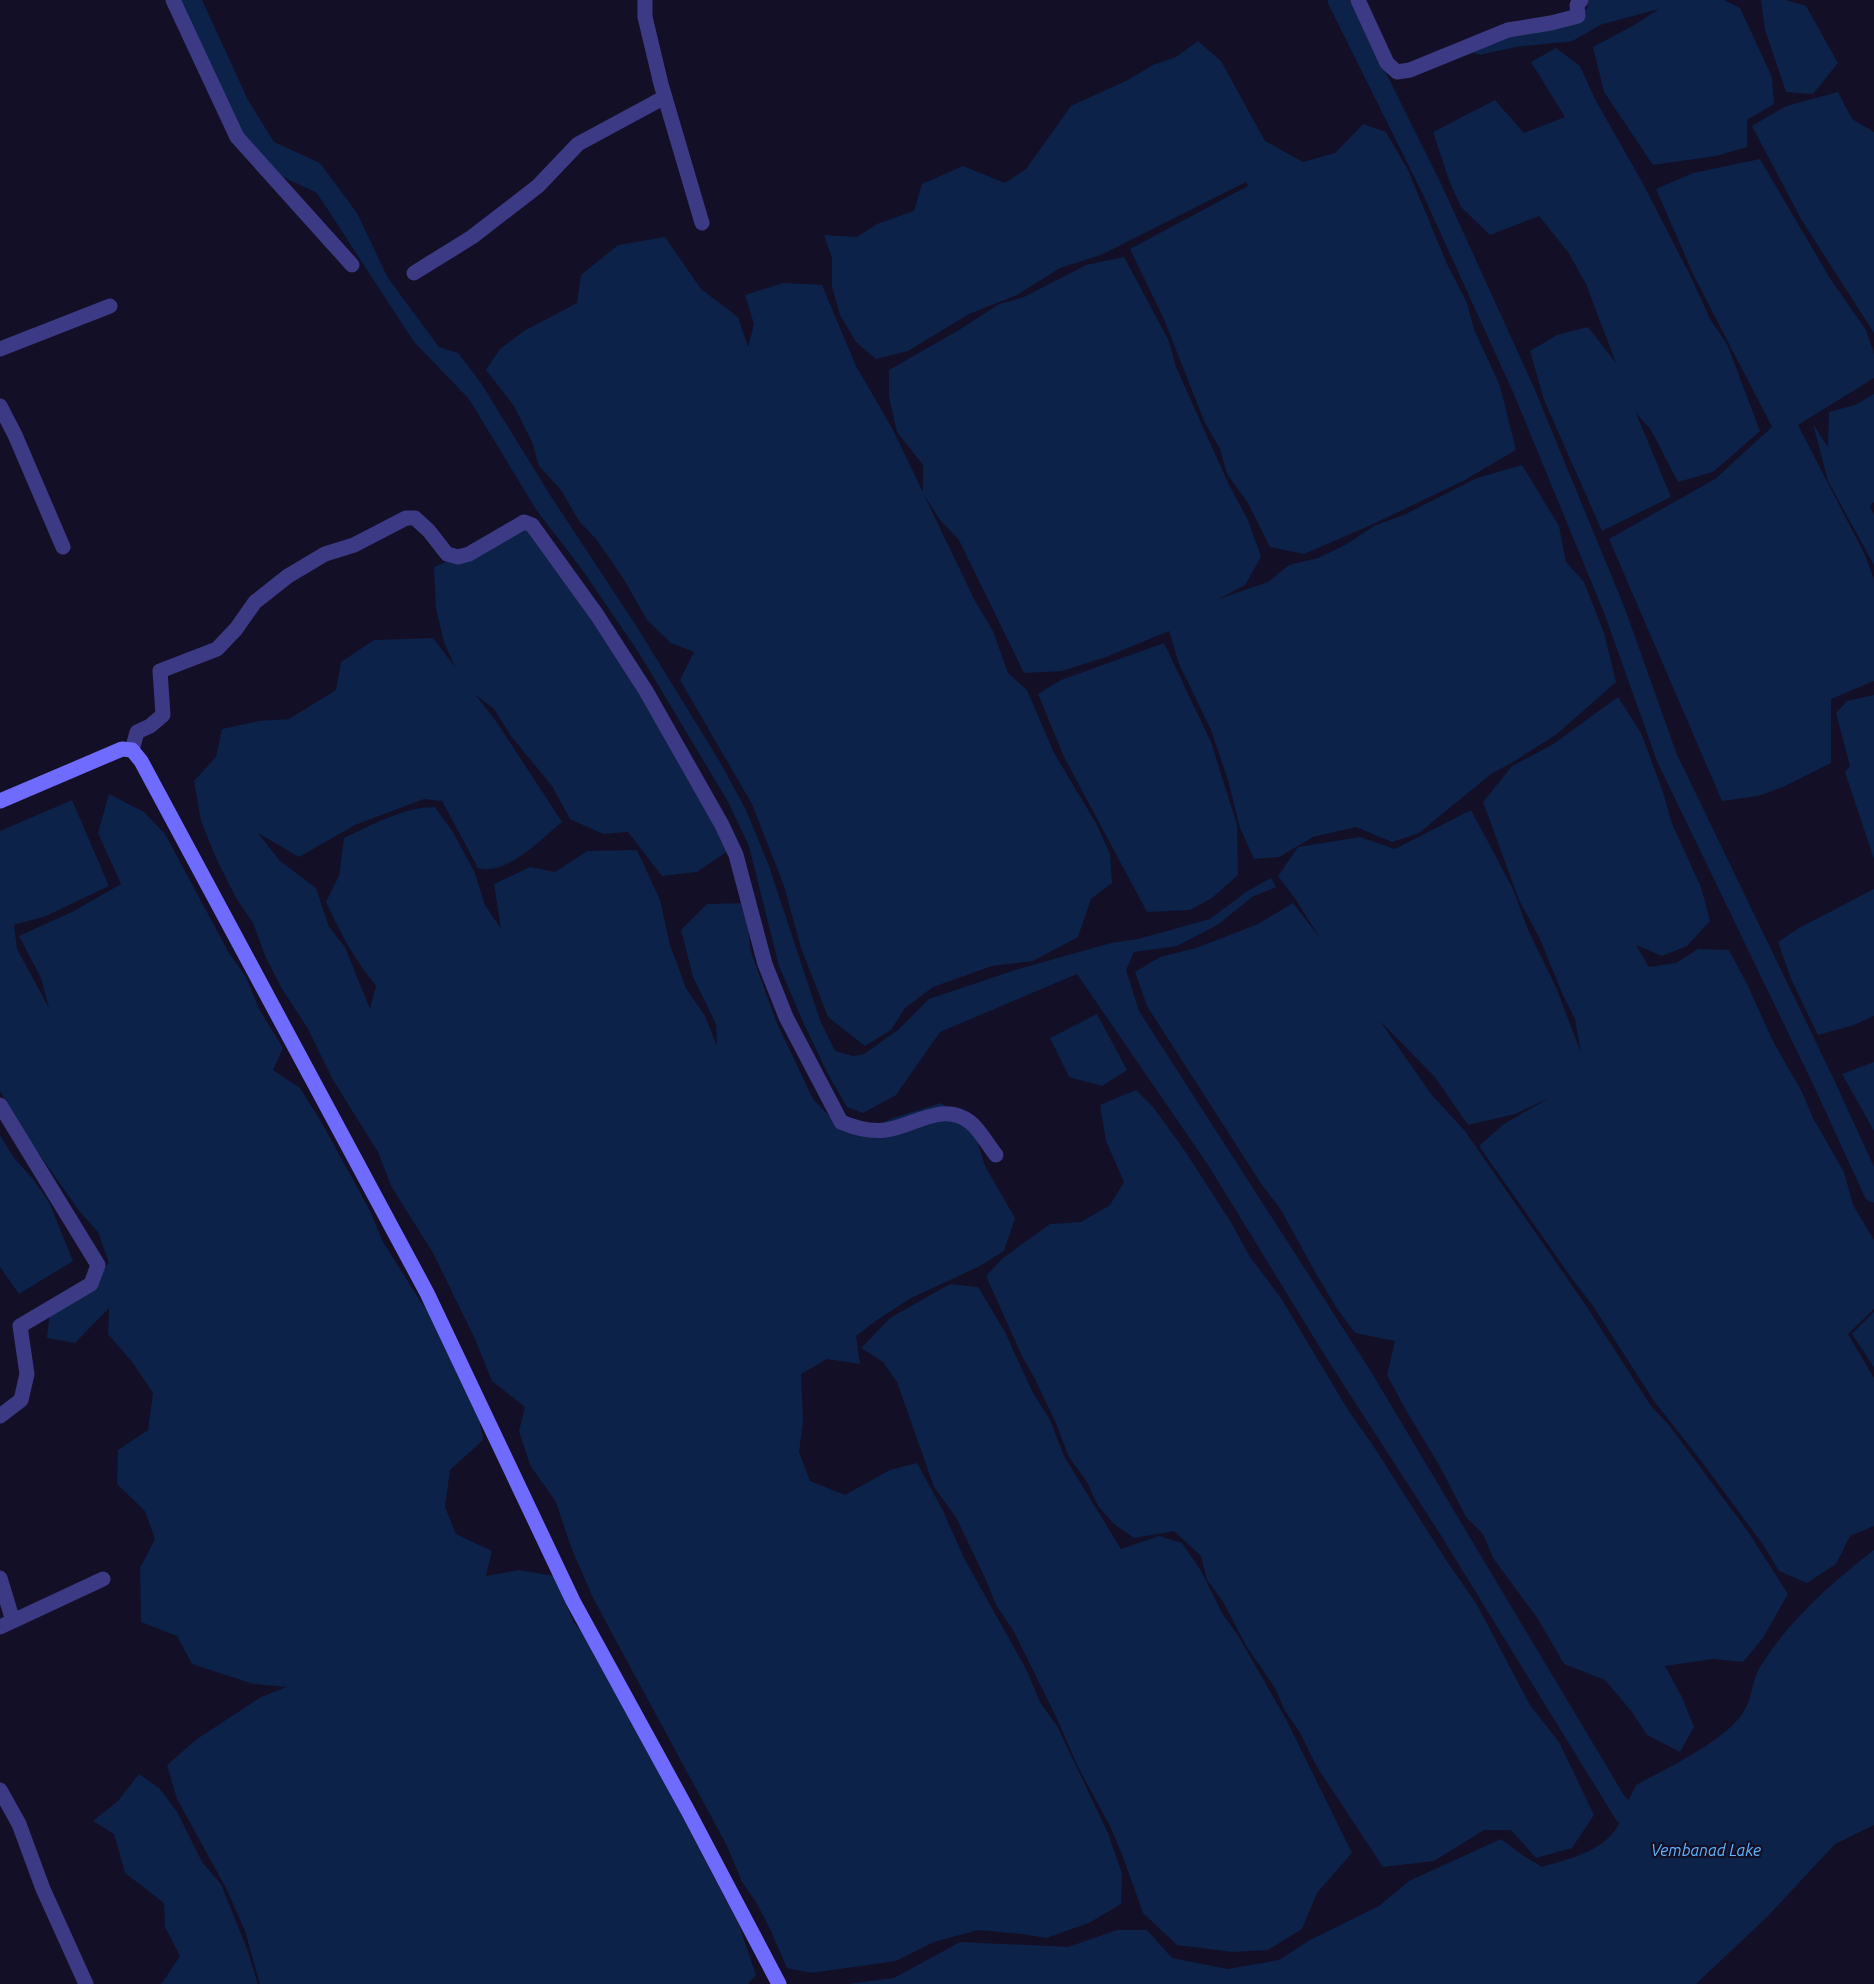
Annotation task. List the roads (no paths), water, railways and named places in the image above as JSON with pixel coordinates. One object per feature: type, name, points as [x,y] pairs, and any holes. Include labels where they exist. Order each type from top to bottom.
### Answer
[{"type":"street","points":[[173,0],[237,137],[352,265]]},
{"type":"street","points":[[645,0],[645,17],[665,97],[702,223]]},
{"type":"street","points":[[1358,0],[1387,63],[1397,72],[1410,70],[1508,30],[1578,16],[1577,5],[1581,0]]},
{"type":"street","points":[[414,273],[472,237],[538,186],[578,144],[665,97]]},
{"type":"street","points":[[0,349],[110,306]]},
{"type":"street","points":[[0,406],[15,435],[63,547]]},
{"type":"street","points":[[132,750],[137,732],[150,726],[163,715],[160,671],[217,649],[236,629],[255,602],[288,576],[325,554],[354,545],[406,518],[415,518],[429,531],[447,554],[458,557],[469,554],[524,522],[532,525],[597,615],[646,691],[722,825],[736,855],[765,964],[786,1017],[841,1122],[859,1129],[886,1130],[936,1113],[960,1117],[971,1123],[996,1155]]},
{"type":"street","points":[[0,801],[122,749],[132,750],[147,771],[427,1293],[573,1601],[688,1811],[779,1984]]},
{"type":"street","points":[[0,1105],[98,1265],[91,1284],[20,1326],[27,1374],[21,1400],[0,1416]]},
{"type":"street","points":[[0,1578],[7,1624],[103,1579]]},
{"type":"street","points":[[0,1790],[19,1824],[43,1889],[86,1984]]},
{"type":"water","name":"Vembanad Lake","points":[[180,0],[202,0],[248,100],[274,142],[320,163],[357,213],[388,278],[439,347],[458,353],[481,383],[552,498],[637,627],[720,762],[746,810],[769,866],[820,1020],[835,1051],[853,1056],[864,1054],[898,1030],[929,999],[1015,970],[1111,943],[1138,939],[1210,919],[1246,892],[1271,878],[1276,887],[1252,897],[1219,924],[1177,946],[1134,952],[1126,970],[1139,1011],[1370,1370],[1625,1797],[1629,1800],[1636,1785],[1711,1743],[1736,1722],[1747,1706],[1755,1678],[1771,1650],[1811,1604],[1874,1550],[1874,1825],[1835,1844],[1767,1917],[1696,1984],[847,1984],[894,1978],[960,1942],[1068,1947],[1117,1930],[1147,1930],[1172,1958],[1228,1969],[1279,1960],[1310,1940],[1379,1906],[1409,1881],[1501,1839],[1542,1867],[1587,1852],[1607,1840],[1620,1821],[1618,1823],[1208,1165],[1077,974],[940,1032],[896,1095],[863,1113],[847,1107],[828,1074],[779,966],[749,846],[727,800],[639,653],[581,568],[537,511],[469,399],[414,342],[317,193],[258,165]]},
{"type":"water","points":[[1724,0],[1740,8],[1772,77],[1774,104],[1747,120],[1747,147],[1716,156],[1653,165],[1604,92],[1593,47],[1659,9],[1588,28],[1587,1]]},
{"type":"water","points":[[1761,0],[1786,0],[1806,6],[1838,63],[1813,94],[1786,92],[1765,30]]},
{"type":"water","points":[[1198,41],[1221,61],[1265,141],[1303,162],[1335,153],[1363,124],[1386,132],[1408,170],[1447,264],[1467,303],[1474,329],[1500,386],[1516,450],[1463,481],[1304,554],[1270,547],[1248,503],[1227,474],[1220,449],[1205,423],[1163,317],[1130,249],[1248,186],[1246,182],[1101,255],[1060,268],[1017,295],[969,314],[908,351],[876,359],[856,342],[840,315],[832,287],[832,258],[824,235],[857,237],[877,224],[914,211],[922,184],[963,166],[1005,183],[1026,169],[1071,106],[1128,80],[1153,65],[1176,57]]},
{"type":"water","points":[[1556,48],[1580,66],[1596,101],[1641,180],[1710,319],[1727,344],[1760,431],[1713,472],[1678,482],[1651,430],[1636,413],[1671,497],[1602,531],[1544,400],[1530,351],[1557,335],[1588,327],[1616,363],[1586,284],[1568,252],[1539,216],[1490,235],[1461,207],[1450,183],[1433,132],[1495,100],[1524,133],[1565,117],[1531,62]]},
{"type":"water","points":[[1838,92],[1852,119],[1874,132],[1874,333],[1801,219],[1752,126],[1786,106]]},
{"type":"water","points":[[1760,159],[1831,280],[1866,330],[1874,354],[1874,378],[1798,425],[1865,555],[1874,579],[1874,681],[1831,699],[1831,763],[1783,787],[1758,796],[1722,801],[1609,539],[1715,479],[1772,427],[1694,276],[1656,189],[1693,173]]},
{"type":"water","points":[[665,237],[701,289],[738,317],[748,347],[754,324],[745,295],[783,283],[822,285],[856,366],[892,428],[923,492],[923,465],[897,432],[889,397],[889,370],[999,304],[1024,297],[1086,265],[1124,257],[1169,341],[1176,367],[1229,485],[1248,520],[1261,557],[1245,585],[1219,599],[1268,582],[1289,565],[1318,558],[1347,544],[1374,526],[1406,514],[1477,478],[1522,465],[1559,526],[1566,562],[1584,582],[1604,633],[1616,682],[1557,734],[1491,774],[1419,833],[1392,842],[1356,827],[1313,837],[1279,857],[1254,859],[1240,828],[1228,780],[1211,730],[1179,664],[1169,631],[1106,657],[1062,671],[1024,673],[959,540],[940,520],[924,495],[975,601],[993,631],[1008,673],[1027,690],[1054,753],[1096,823],[1110,854],[1112,883],[1091,899],[1078,937],[1033,961],[992,966],[933,987],[905,1008],[891,1030],[865,1046],[828,1017],[801,948],[784,886],[752,804],[680,680],[694,652],[671,643],[647,620],[623,578],[596,539],[579,521],[561,490],[539,466],[532,442],[514,406],[486,370],[500,349],[524,331],[577,303],[581,275],[618,245]]},
{"type":"water","points":[[1874,394],[1874,502],[1870,506],[1874,516],[1874,565],[1828,481],[1813,424],[1828,447],[1829,412],[1855,405]]},
{"type":"water","points":[[529,525],[552,552],[734,847],[697,872],[662,876],[628,832],[603,834],[570,819],[552,786],[511,736],[494,709],[475,694],[498,724],[562,822],[512,862],[489,869],[478,868],[442,801],[424,799],[355,825],[299,857],[258,833],[280,861],[316,888],[329,927],[345,947],[370,1009],[376,986],[348,946],[326,902],[339,876],[344,838],[400,813],[435,807],[453,832],[475,873],[485,905],[501,929],[494,884],[530,867],[555,872],[587,851],[637,850],[660,900],[670,945],[686,988],[705,1016],[717,1046],[716,1024],[693,977],[681,930],[707,904],[747,903],[750,949],[776,1021],[813,1099],[832,1119],[867,1130],[893,1118],[941,1103],[972,1125],[985,1166],[1015,1218],[1004,1251],[978,1267],[911,1298],[856,1336],[860,1364],[827,1359],[801,1374],[803,1422],[799,1452],[810,1481],[845,1495],[890,1470],[917,1463],[942,1509],[964,1558],[1027,1671],[1040,1702],[1057,1726],[1108,1833],[1122,1874],[1121,1904],[1089,1923],[1046,1938],[978,1930],[934,1942],[896,1961],[811,1973],[787,1968],[756,1902],[742,1882],[727,1846],[593,1598],[571,1547],[556,1502],[530,1465],[519,1431],[525,1407],[492,1381],[475,1339],[433,1253],[391,1186],[378,1152],[333,1080],[307,1027],[282,989],[266,958],[253,923],[236,898],[216,858],[201,821],[194,781],[216,757],[222,729],[259,721],[289,719],[336,690],[341,662],[374,640],[433,638],[455,667],[444,642],[436,609],[434,567]]},
{"type":"water","points":[[1164,643],[1211,742],[1237,825],[1238,875],[1212,898],[1190,910],[1147,912],[1064,757],[1038,694],[1061,680]]},
{"type":"water","points":[[1874,695],[1874,859],[1845,772],[1850,766],[1836,713],[1847,701]]},
{"type":"water","points":[[1618,697],[1641,733],[1672,824],[1701,887],[1710,921],[1687,946],[1662,956],[1636,945],[1649,967],[1676,963],[1698,949],[1729,950],[1774,1043],[1844,1172],[1853,1205],[1874,1240],[1874,1309],[1848,1334],[1874,1378],[1874,1526],[1850,1536],[1836,1564],[1807,1583],[1779,1571],[1764,1546],[1654,1401],[1593,1306],[1479,1146],[1504,1124],[1549,1098],[1515,1114],[1468,1125],[1434,1076],[1380,1021],[1431,1094],[1465,1131],[1587,1307],[1651,1406],[1668,1424],[1747,1530],[1788,1594],[1763,1638],[1743,1662],[1713,1659],[1665,1666],[1682,1697],[1694,1727],[1680,1752],[1647,1735],[1632,1712],[1605,1680],[1564,1664],[1538,1619],[1493,1558],[1483,1534],[1466,1517],[1387,1375],[1395,1341],[1355,1333],[1338,1310],[1281,1210],[1260,1182],[1147,1006],[1135,972],[1160,957],[1196,948],[1258,924],[1293,903],[1320,938],[1278,876],[1298,847],[1360,837],[1395,849],[1471,810],[1513,889],[1528,930],[1556,987],[1581,1053],[1575,1019],[1540,939],[1519,900],[1483,802],[1512,766],[1552,745]]},
{"type":"water","points":[[109,794],[144,812],[165,834],[229,953],[246,977],[259,1009],[283,1048],[273,1070],[300,1088],[369,1209],[383,1242],[421,1302],[443,1330],[478,1412],[483,1440],[450,1470],[445,1507],[456,1534],[492,1551],[486,1576],[519,1570],[554,1576],[574,1623],[590,1641],[739,1925],[756,1975],[748,1984],[260,1984],[245,1931],[226,1888],[177,1799],[167,1765],[197,1739],[261,1697],[287,1687],[253,1684],[192,1664],[177,1636],[141,1622],[140,1568],[155,1539],[145,1511],[117,1484],[118,1450],[148,1430],[153,1393],[133,1363],[108,1334],[109,1308],[75,1343],[47,1338],[50,1308],[89,1282],[109,1263],[98,1232],[80,1212],[25,1134],[0,1091],[0,831],[72,800],[109,886],[46,916],[14,925],[17,949],[49,1008],[41,978],[19,936],[72,912],[121,884],[98,833]]},
{"type":"water","points":[[1874,889],[1874,1016],[1854,1025],[1818,1035],[1791,979],[1778,942],[1799,928]]},
{"type":"water","points":[[1097,1014],[1127,1070],[1102,1086],[1069,1077],[1050,1038]]},
{"type":"water","points":[[1874,1062],[1874,1131],[1842,1074]]},
{"type":"water","points":[[1136,1090],[1154,1108],[1187,1154],[1232,1224],[1250,1257],[1281,1298],[1348,1410],[1476,1603],[1530,1705],[1559,1742],[1594,1815],[1572,1848],[1536,1858],[1511,1830],[1484,1830],[1434,1861],[1383,1867],[1317,1767],[1299,1731],[1285,1711],[1275,1688],[1247,1647],[1222,1600],[1207,1580],[1201,1556],[1174,1531],[1134,1538],[1114,1524],[1098,1506],[1087,1482],[1069,1457],[1055,1421],[1022,1356],[986,1276],[1003,1258],[1050,1224],[1081,1222],[1110,1205],[1124,1182],[1106,1141],[1100,1105]]},
{"type":"water","points":[[0,1135],[14,1158],[49,1202],[73,1261],[19,1294],[0,1267]]},
{"type":"water","points":[[950,1284],[978,1287],[1005,1332],[1032,1391],[1050,1420],[1064,1456],[1121,1549],[1159,1536],[1182,1543],[1200,1569],[1222,1613],[1239,1637],[1287,1721],[1352,1853],[1317,1893],[1302,1929],[1268,1950],[1233,1952],[1177,1945],[1143,1913],[1110,1826],[1077,1765],[1013,1630],[996,1605],[957,1519],[934,1487],[897,1382],[883,1362],[861,1348],[890,1318]]},
{"type":"water","points":[[1874,1312],[1874,1367],[1852,1334]]},
{"type":"water","points":[[139,1774],[159,1788],[177,1812],[202,1862],[221,1884],[247,1949],[258,1984],[159,1984],[162,1983],[180,1956],[165,1927],[164,1903],[125,1873],[114,1834],[93,1821],[118,1801]]},
{"type":"waterway","points":[[1338,0],[1432,189],[1524,391],[1615,612],[1667,758],[1874,1192]]},
{"type":"waterway","points":[[1480,44],[1518,36],[1569,31],[1623,0]]}]
